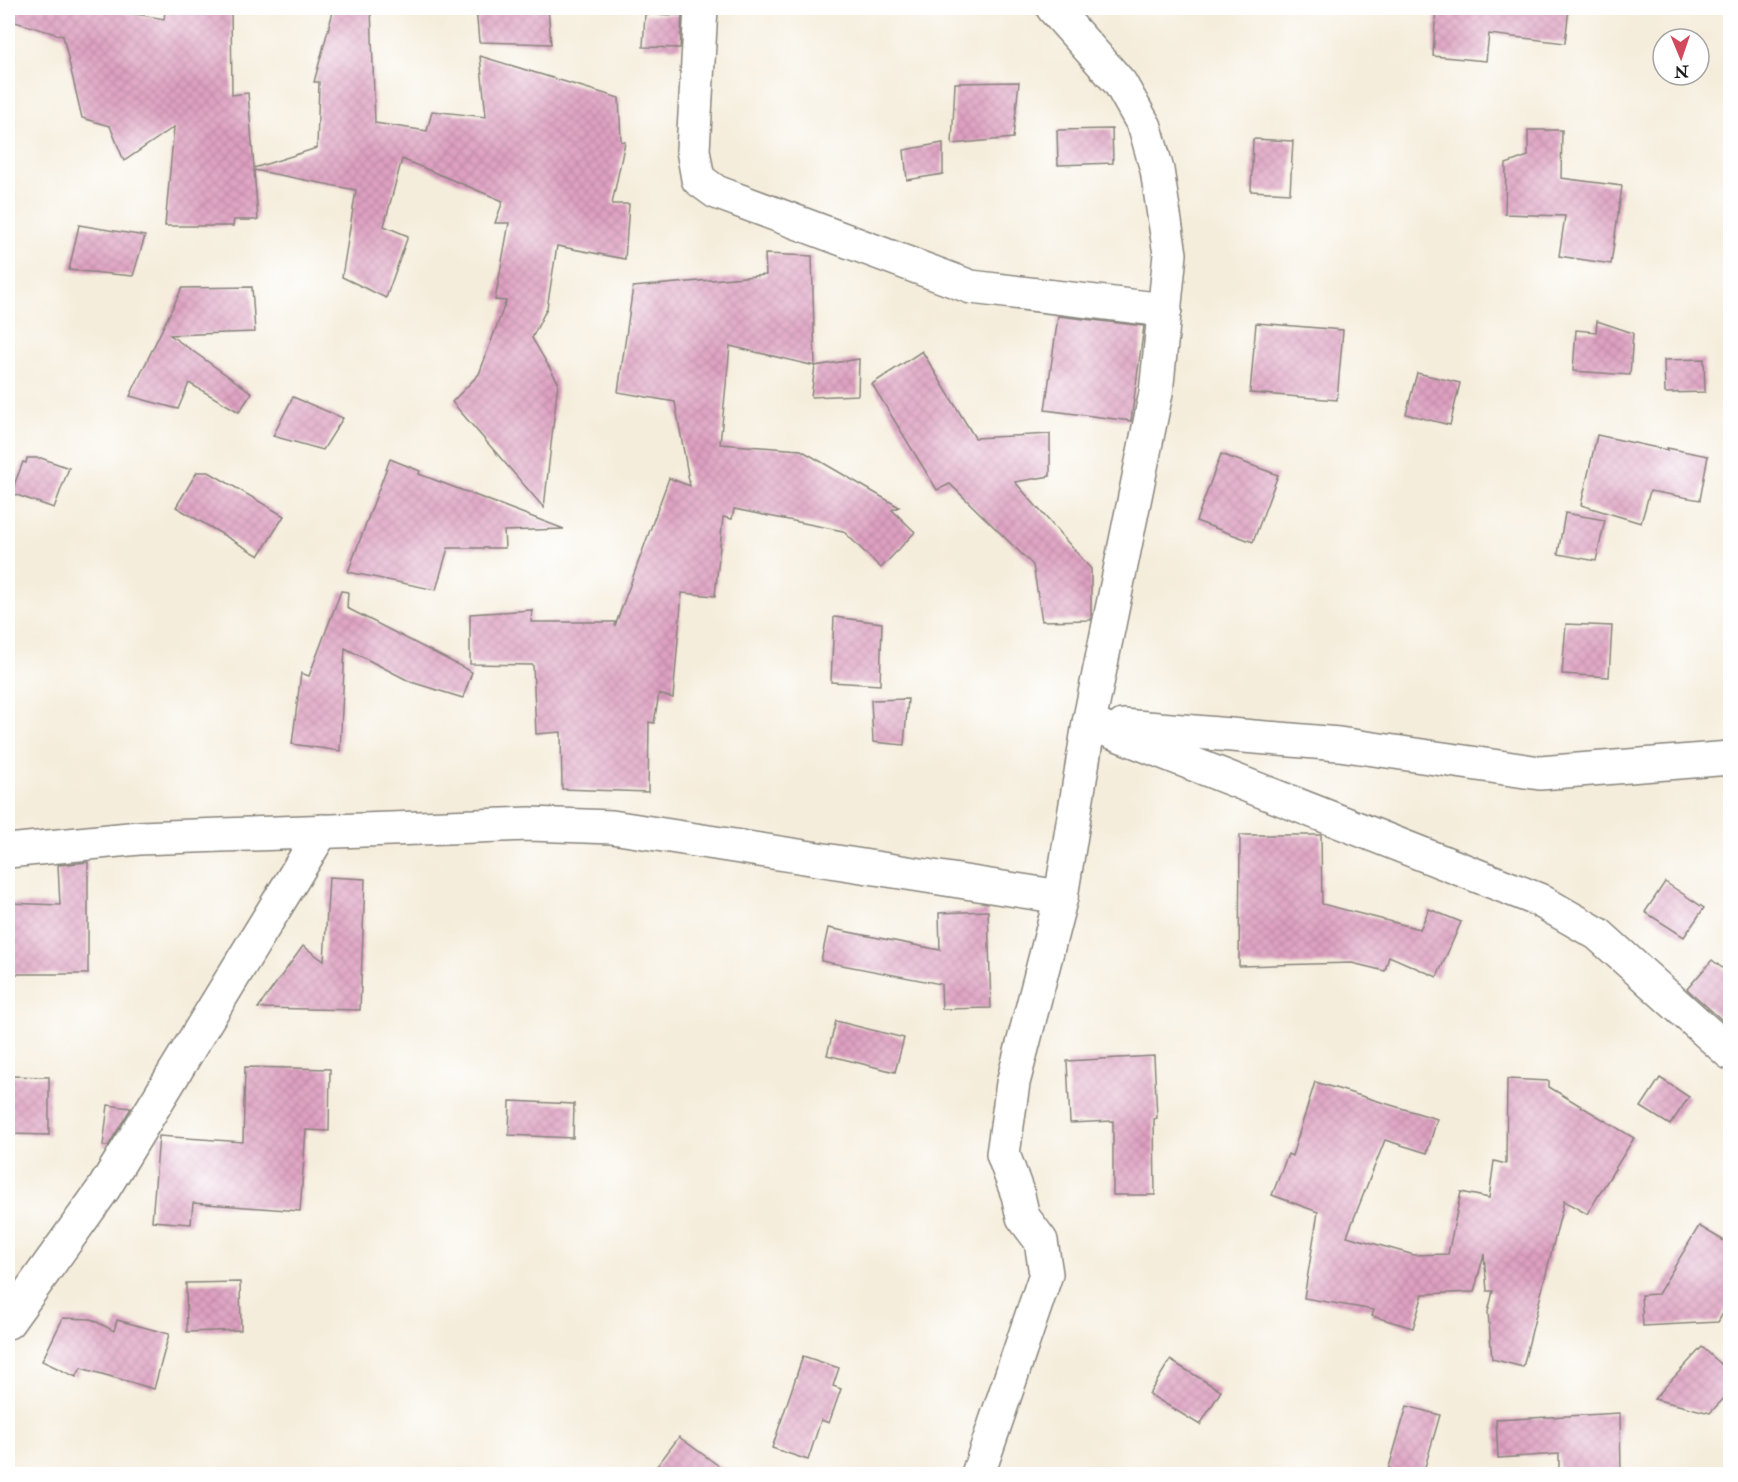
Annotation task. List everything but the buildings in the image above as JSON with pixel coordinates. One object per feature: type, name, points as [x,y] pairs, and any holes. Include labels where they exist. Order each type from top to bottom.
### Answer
[{"type":"street","points":[[701,8],[693,150],[698,179],[716,192],[971,287],[1166,310]]},
{"type":"street","points":[[978,1474],[1046,1274],[1041,1241],[1023,1217],[1004,1154],[1013,1083],[1061,897],[1089,723],[1156,393],[1170,254],[1157,170],[1144,127],[1120,83],[1053,8]]},
{"type":"street","points":[[1089,723],[1339,744],[1540,773],[1731,758]]},
{"type":"street","points":[[1089,723],[1539,900],[1598,934],[1731,1053]]},
{"type":"street","points":[[8,851],[139,838],[530,824],[612,827],[1061,897]]},
{"type":"street","points":[[8,1322],[104,1188],[322,831]]}]
